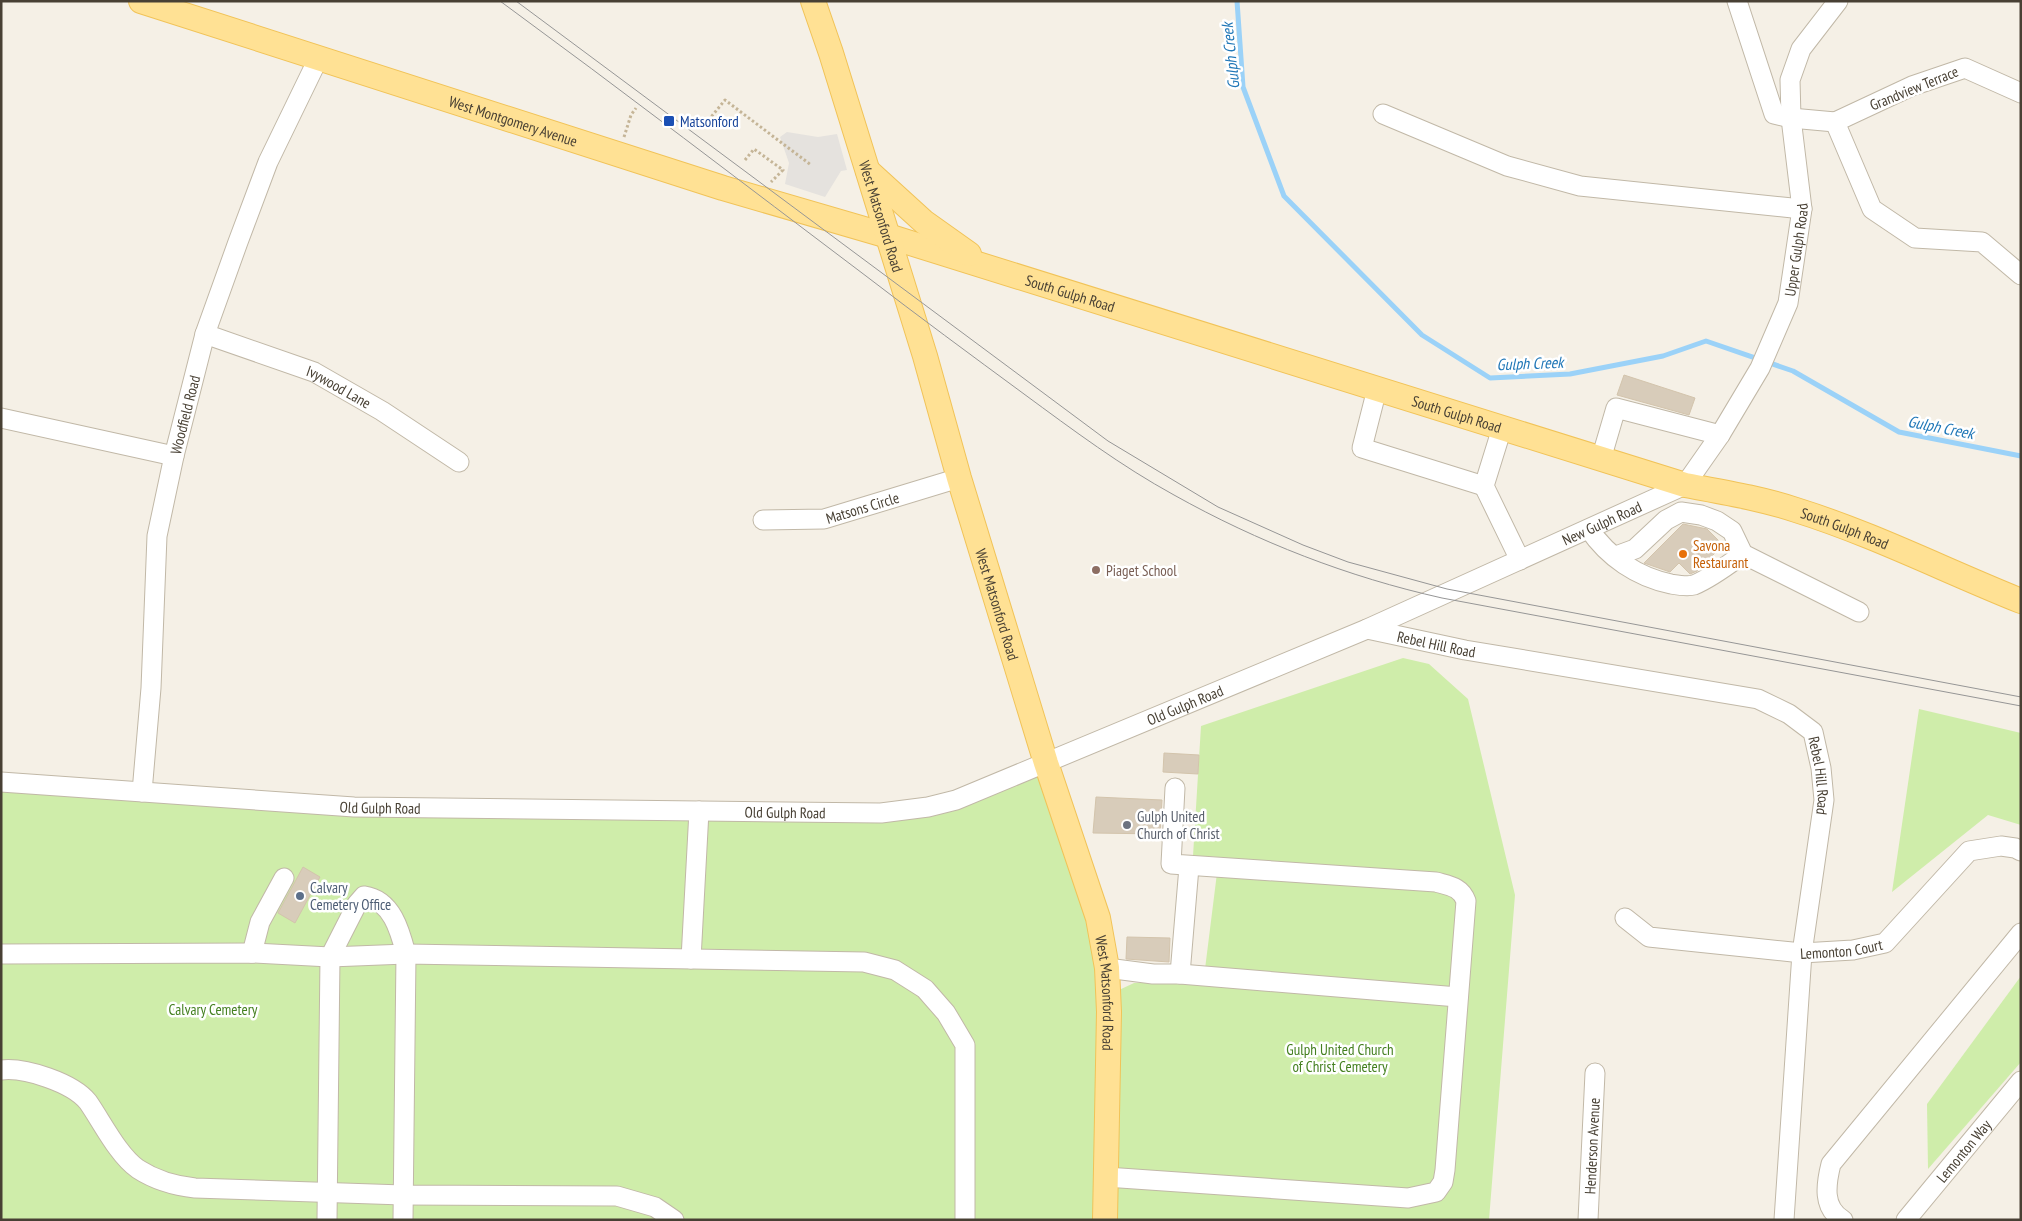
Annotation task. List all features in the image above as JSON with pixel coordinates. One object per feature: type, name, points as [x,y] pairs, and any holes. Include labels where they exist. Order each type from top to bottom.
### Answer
[{"type":"main road","name":"West Montgomery Avenue","points":[[141,1],[723,188],[888,236]]},
{"type":"main road","name":"West Matsonford Road","points":[[813,1],[925,356],[959,478],[1046,763],[1098,918],[1107,968],[1109,1012],[1105,1220]]},
{"type":"main road","points":[[868,171],[924,222],[987,267]]},
{"type":"main road","name":"South Gulph Road","points":[[888,236],[1685,485],[1794,509],[1844,526],[2021,601]]},
{"type":"street","points":[[1737,1],[1774,114],[1791,118],[1835,122],[1872,209],[1915,238],[1982,242],[2021,275]]},
{"type":"street","name":"Upper Gulph Road","points":[[1685,485],[1720,435],[1760,368],[1788,303],[1802,209],[1791,118],[1790,80],[1801,49],[1838,1]]},
{"type":"street","name":"Woodfield Road","points":[[142,792],[151,688],[158,536],[174,456],[205,334],[268,162],[319,57]]},
{"type":"street","name":"Grandview Terrace","points":[[1835,122],[1912,86],[1965,68],[2021,92]]},
{"type":"street","points":[[1383,114],[1507,166],[1580,186],[1802,209]]},
{"type":"street","name":"Ivywood Lane","points":[[205,334],[314,372],[382,411],[459,462]]},
{"type":"street","points":[[1377,389],[1362,448],[1484,486]]},
{"type":"street","points":[[1601,459],[1616,408],[1720,435]]},
{"type":"street","points":[[1,418],[174,456]]},
{"type":"street","points":[[1502,428],[1484,486],[1520,560]]},
{"type":"street","name":"Matsons Circle","points":[[763,520],[824,519],[959,478]]},
{"type":"street","name":"New Gulph Road","points":[[1520,560],[1685,485]]},
{"type":"street","points":[[1616,556],[1635,549],[1666,520],[1681,512],[1701,515],[1717,521],[1732,531],[1743,554],[1860,612]]},
{"type":"street","points":[[1589,529],[1599,543],[1630,569],[1651,580],[1692,586],[1743,554]]},
{"type":"street","name":"Old Gulph Road","points":[[1,782],[354,807],[881,813],[928,807],[956,800],[1046,763],[1367,629],[1520,560]]},
{"type":"street","name":"Rebel Hill Road","points":[[1367,629],[1465,650],[1758,699],[1789,714],[1813,732],[1822,768],[1824,800],[1802,953],[1784,1220]]},
{"type":"street","points":[[1106,1177],[1408,1198],[1436,1192],[1443,1182],[1466,901],[1462,892],[1452,886],[1436,882],[1189,867],[1171,864],[1174,788]]},
{"type":"street","points":[[691,959],[699,811]]},
{"type":"street","name":"Lemonton Court","points":[[1625,918],[1649,937],[1802,953],[1853,950],[1885,943],[1896,934],[1953,866],[1969,852],[2000,846],[2016,848],[2021,851]]},
{"type":"street","points":[[1180,974],[1189,867]]},
{"type":"street","points":[[252,953],[260,922],[284,878]]},
{"type":"street","points":[[328,1220],[330,957],[357,904],[364,896],[376,900],[391,912],[406,954],[403,1220]]},
{"type":"street","points":[[1843,1220],[1837,1216],[1827,1201],[1827,1180],[1831,1164],[2021,933]]},
{"type":"street","points":[[1,954],[252,953],[330,957],[406,954],[864,962],[895,970],[925,989],[946,1013],[965,1045],[965,1220]]},
{"type":"street","points":[[1107,968],[1152,974],[1180,974],[1458,997]]},
{"type":"street","points":[[1,1070],[12,1069],[50,1077],[86,1100],[111,1138],[138,1169],[174,1185],[196,1188],[403,1195],[617,1196],[655,1207],[674,1220]]},
{"type":"street","name":"Henderson Avenue","points":[[1588,1220],[1595,1073]]},
{"type":"street","name":"Lemonton Way","points":[[1906,1220],[2021,1081]]},
{"type":"path","points":[[702,128],[725,100],[811,165]]},
{"type":"path","points":[[625,132],[631,115],[636,108]]},
{"type":"path","points":[[745,160],[754,149],[783,170]]},
{"type":"green space","name":"Gulph United Church of Christ Cemetery","points":[[1403,658],[1429,664],[1468,699],[1515,895],[1489,1220],[1116,1220],[1119,990],[1134,983],[1160,982],[1205,969],[1219,857],[1193,856],[1201,726]]},
{"type":"green space","points":[[1919,709],[2021,733],[2021,825],[1988,815],[1892,892]]},
{"type":"green space","name":"Calvary Cemetery","points":[[1046,763],[1098,918],[1105,1220],[1,1220],[1,782],[354,807],[881,813]]},
{"type":"green space","points":[[2021,976],[2021,1062],[1928,1169],[1927,1104]]},
{"type":"shaded area","points":[[787,132],[818,137],[837,134],[847,170],[841,171],[825,197],[785,184],[789,163],[780,137]]},
{"type":"building","points":[[1624,375],[1695,398],[1689,415],[1617,395]]},
{"type":"building","name":"Savona Restaurant","points":[[1683,524],[1707,529],[1723,545],[1697,571],[1690,574],[1679,563],[1670,572],[1644,563]]},
{"type":"building","points":[[1164,753],[1199,755],[1198,774],[1163,772]]},
{"type":"building","name":"Gulph United Church of Christ","points":[[1096,797],[1162,800],[1160,834],[1093,833]]},
{"type":"building","name":"Calvary Cemetery Office","points":[[303,867],[320,877],[295,923],[278,913]]},
{"type":"building","points":[[1127,937],[1170,938],[1169,962],[1126,959]]},
{"type":"waterway","name":"Gulph Creek","points":[[1237,1],[1243,87],[1284,196],[1422,335],[1490,378],[1570,374],[1663,356],[1706,341],[1793,371],[1899,432],[2021,456]]},
{"type":"tram line","points":[[500,1],[638,103],[925,321],[1079,434],[1154,484],[1238,528],[1338,569],[1442,598],[2021,706]]},
{"type":"tram line","points":[[516,1],[1108,441],[1218,507],[1303,545],[1348,562],[1447,589],[2021,697]]},
{"type":"place","name":"Matsonford","points":[[669,121]]},
{"type":"place","name":"Savona Restaurant","points":[[1683,554]]},
{"type":"place","name":"Piaget School","points":[[1096,570]]},
{"type":"place","name":"Gulph United Church of Christ","points":[[1127,825]]},
{"type":"place","name":"Calvary Cemetery Office","points":[[300,896]]}]
